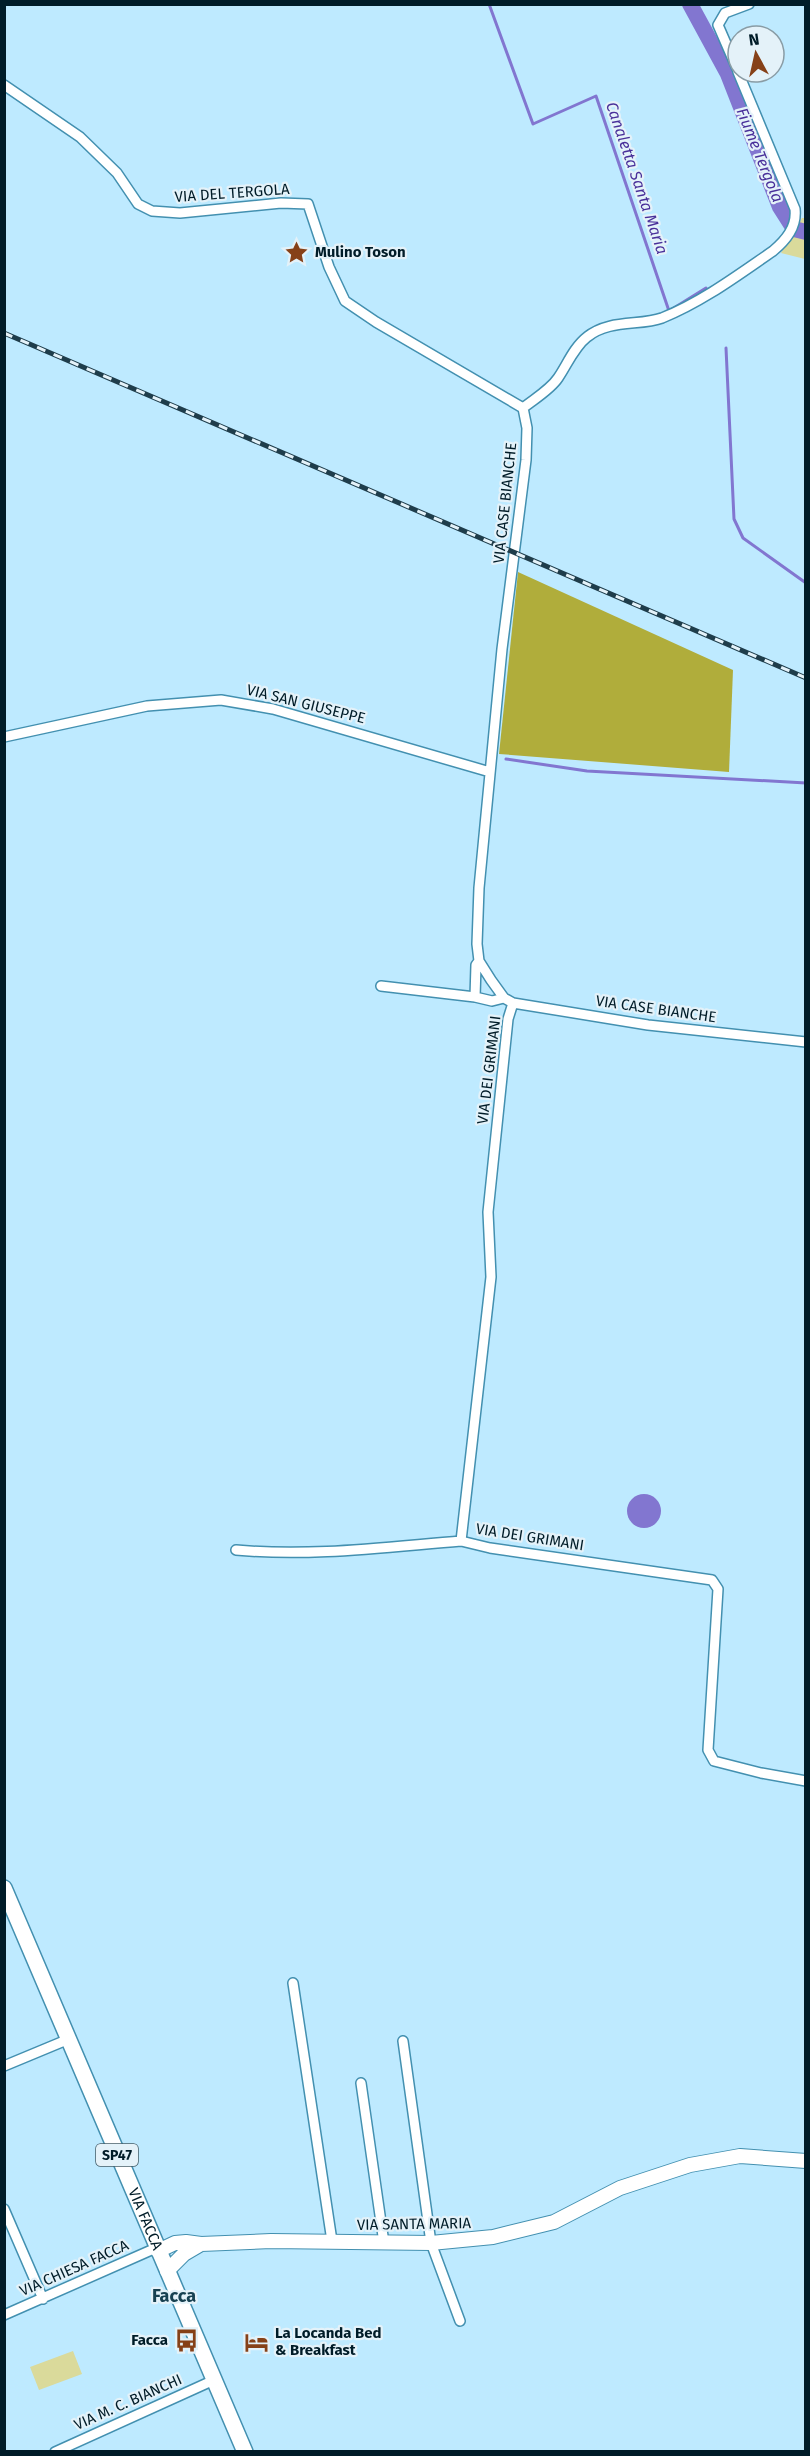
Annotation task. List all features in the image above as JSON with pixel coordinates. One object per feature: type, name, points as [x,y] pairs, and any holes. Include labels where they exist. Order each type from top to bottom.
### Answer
[{"type":"main road","name":"VIA FACCA","points":[[4,1888],[245,2451]]},
{"type":"main road","name":"VIA SANTA MARIA","points":[[157,2249],[186,2242],[201,2244],[332,2241],[431,2243],[493,2237],[554,2222],[620,2188],[690,2165],[740,2156],[806,2161]]},
{"type":"main road","points":[[167,2271],[184,2254],[201,2244]]},
{"type":"street","points":[[726,44],[718,25],[725,13],[749,4]]},
{"type":"street","points":[[523,408],[557,380],[570,358],[587,337],[607,327],[633,321],[659,319],[684,309],[773,251],[788,235],[795,223],[795,209],[743,84]]},
{"type":"street","name":"VIA DEL TERGOLA","points":[[4,85],[80,137],[117,173],[138,204],[152,211],[180,213],[281,203],[308,204],[329,267],[345,301],[376,322],[523,408]]},
{"type":"street","name":"VIA CASE BIANCHE","points":[[523,408],[527,428],[526,460],[502,649],[479,888],[477,944],[479,961],[504,998],[513,1003],[648,1024],[806,1042]]},
{"type":"street","name":"VIA SAN GIUSEPPE","points":[[4,737],[147,706],[221,700],[273,709],[490,772]]},
{"type":"street","name":"VIA CASE BIANCHE","points":[[475,997],[476,965],[479,961]]},
{"type":"street","name":"VIA CASE BIANCHE","points":[[381,986],[492,1001],[504,998]]},
{"type":"street","name":"VIA DEI GRIMANI","points":[[513,1003],[508,1019],[488,1212],[491,1277],[461,1541],[490,1548],[712,1580],[718,1588],[708,1750],[714,1761],[760,1773],[806,1781]]},
{"type":"street","points":[[236,1550],[271,1553],[354,1551],[461,1541]]},
{"type":"street","points":[[293,1983],[332,2241]]},
{"type":"street","points":[[4,2066],[69,2039]]},
{"type":"street","points":[[403,2041],[431,2243],[460,2321]]},
{"type":"street","points":[[361,2083],[384,2243]]},
{"type":"street","points":[[4,2209],[43,2299]]},
{"type":"street","name":"VIA CHIESA FACCA","points":[[4,2315],[157,2249]]},
{"type":"street","name":"VIA M. C. BIANCHI","points":[[55,2451],[213,2380]]},
{"type":"green space","points":[[802,218],[805,218],[805,259],[781,253]]},
{"type":"green space","points":[[73,2351],[82,2374],[39,2390],[30,2367]]},
{"type":"shaded area","points":[[518,572],[733,670],[729,772],[499,754]]},
{"type":"shaded area","points":[[644,1494],[656,1499],[661,1511],[656,1523],[644,1528],[632,1523],[627,1511],[632,1499]]},
{"type":"waterway","name":"Canaletta Santa Maria","points":[[489,4],[533,124],[596,96],[669,311],[706,288]]},
{"type":"waterway","name":"Fiume Tergola","points":[[690,4],[728,74],[780,207],[794,229],[806,232]]},
{"type":"waterway","name":"Canaletta Santa Maria","points":[[726,348],[734,519],[743,538],[806,583]]},
{"type":"waterway","points":[[506,759],[587,771],[806,783]]},
{"type":"railway","points":[[4,333],[806,678]]},
{"type":"place","name":"Mulino Toson","points":[[297,252]]},
{"type":"place","name":"Facca","points":[[186,2340]]},
{"type":"place","name":"La Locanda Bed & Breakfast","points":[[257,2342]]},
{"type":"district","name":"Facca","points":[[174,2296]]}]
